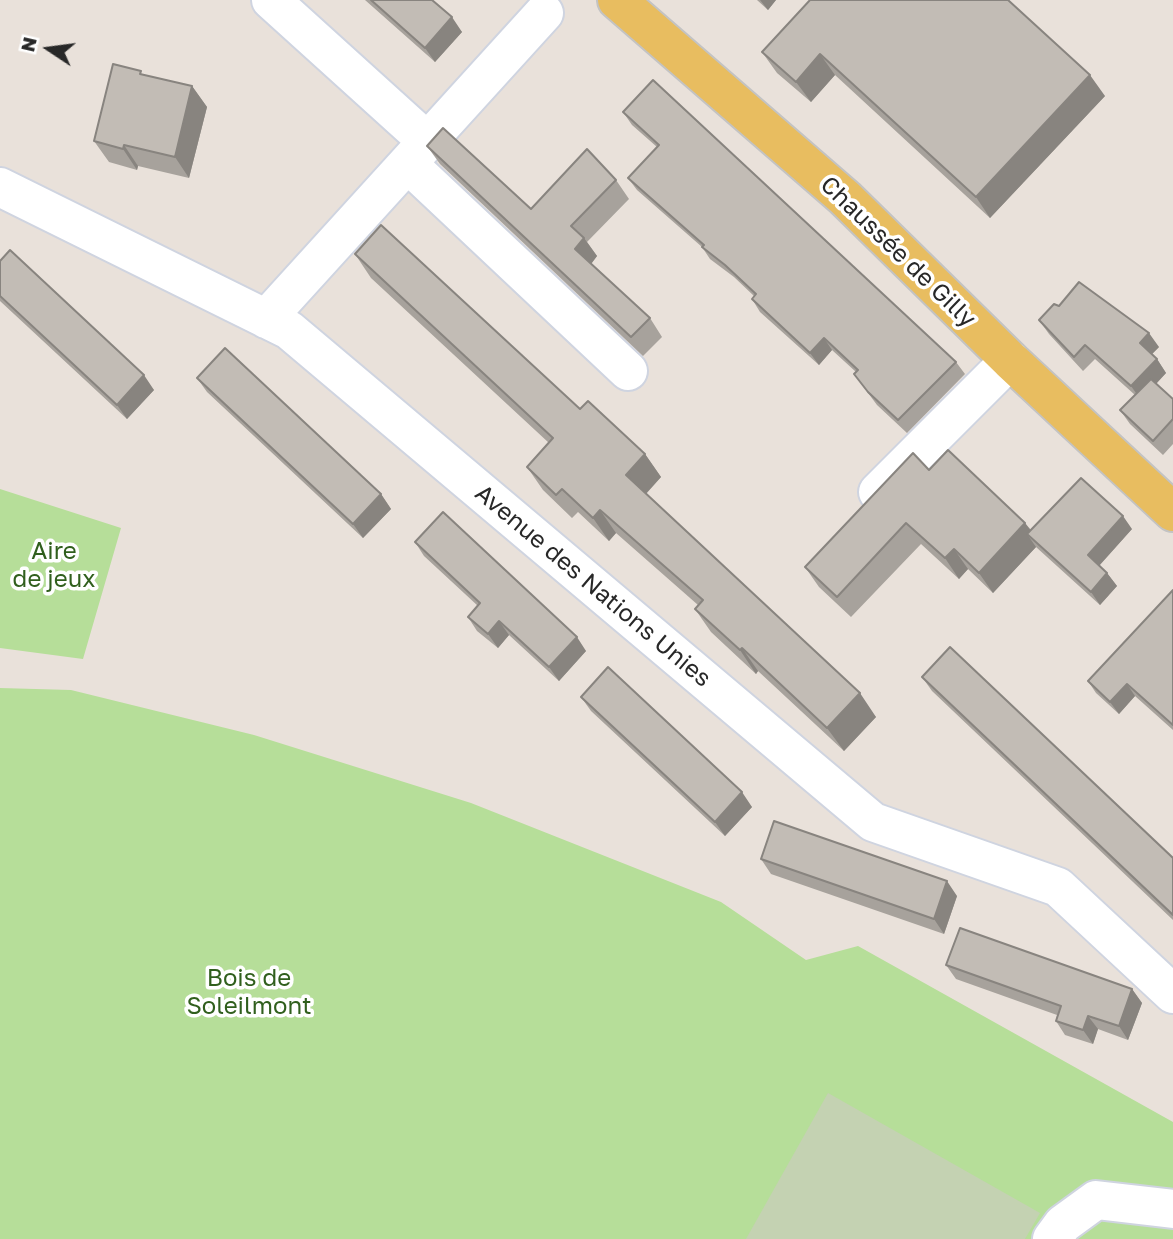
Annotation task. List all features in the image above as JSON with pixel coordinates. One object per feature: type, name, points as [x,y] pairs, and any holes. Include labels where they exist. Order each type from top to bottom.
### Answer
[{"type":"main road","name":"Chaussée de Gilly","points":[[617,0],[845,198],[1010,360],[1173,512]]},
{"type":"street","points":[[271,0],[628,371]]},
{"type":"street","points":[[266,319],[544,13]]},
{"type":"street","name":"Avenue des Nations Unies","points":[[0,187],[289,330],[873,822],[1058,887],[1173,994]]},
{"type":"street","points":[[859,511],[1010,360]]},
{"type":"street","points":[[1052,1239],[1063,1224],[1096,1200],[1173,1209]]},
{"type":"green space","name":"Aire de jeux","points":[[0,489],[121,528],[83,659],[0,648]]},
{"type":"green space","name":"Bois de Soleilmont","points":[[0,688],[71,690],[254,735],[471,803],[721,902],[806,960],[858,946],[1173,1122],[1173,1239],[0,1239]]},
{"type":"green space","points":[[828,1093],[1040,1213],[1025,1239],[746,1239]]},
{"type":"building","points":[[371,0],[432,0],[452,17],[425,48]]},
{"type":"building","points":[[810,0],[1008,0],[1090,75],[976,197],[820,54],[796,82],[762,52]]},
{"type":"building","points":[[113,64],[141,71],[140,74],[192,86],[175,157],[124,145],[123,149],[94,141]]},
{"type":"building","points":[[653,80],[956,362],[898,420],[868,392],[854,374],[858,370],[824,338],[810,353],[752,299],[756,294],[628,178],[659,145],[623,112]]},
{"type":"building","points":[[443,128],[531,209],[587,149],[616,180],[571,226],[584,238],[575,249],[650,318],[631,337],[427,146]]},
{"type":"building","points":[[381,225],[580,409],[588,401],[645,454],[626,475],[860,693],[827,728],[742,648],[740,650],[695,609],[703,600],[600,510],[593,518],[562,489],[556,495],[527,467],[553,438],[355,254]]},
{"type":"building","points":[[10,250],[144,375],[117,405],[0,296],[0,261]]},
{"type":"building","points":[[1079,282],[1149,333],[1140,343],[1157,359],[1131,386],[1085,345],[1074,357],[1039,320],[1054,304],[1059,306]]},
{"type":"building","points":[[225,348],[381,494],[353,524],[197,378]]},
{"type":"building","points":[[1151,379],[1173,399],[1173,419],[1153,441],[1120,410]]},
{"type":"building","points":[[948,450],[1025,523],[979,573],[954,549],[945,558],[906,523],[837,597],[805,567],[913,453],[929,470]]},
{"type":"building","points":[[1081,478],[1123,516],[1088,555],[1107,573],[1091,592],[1027,534]]},
{"type":"building","points":[[443,512],[577,637],[549,667],[499,621],[488,634],[468,617],[480,603],[415,542]]},
{"type":"building","points":[[1173,590],[1173,725],[1127,684],[1110,702],[1088,681]]},
{"type":"building","points":[[950,647],[1173,858],[1173,915],[922,677]]},
{"type":"building","points":[[608,667],[742,792],[715,822],[581,697]]},
{"type":"building","points":[[774,821],[947,881],[934,919],[761,859]]},
{"type":"building","points":[[960,928],[1132,989],[1119,1026],[1088,1016],[1083,1030],[1056,1021],[1061,1006],[946,965]]}]
